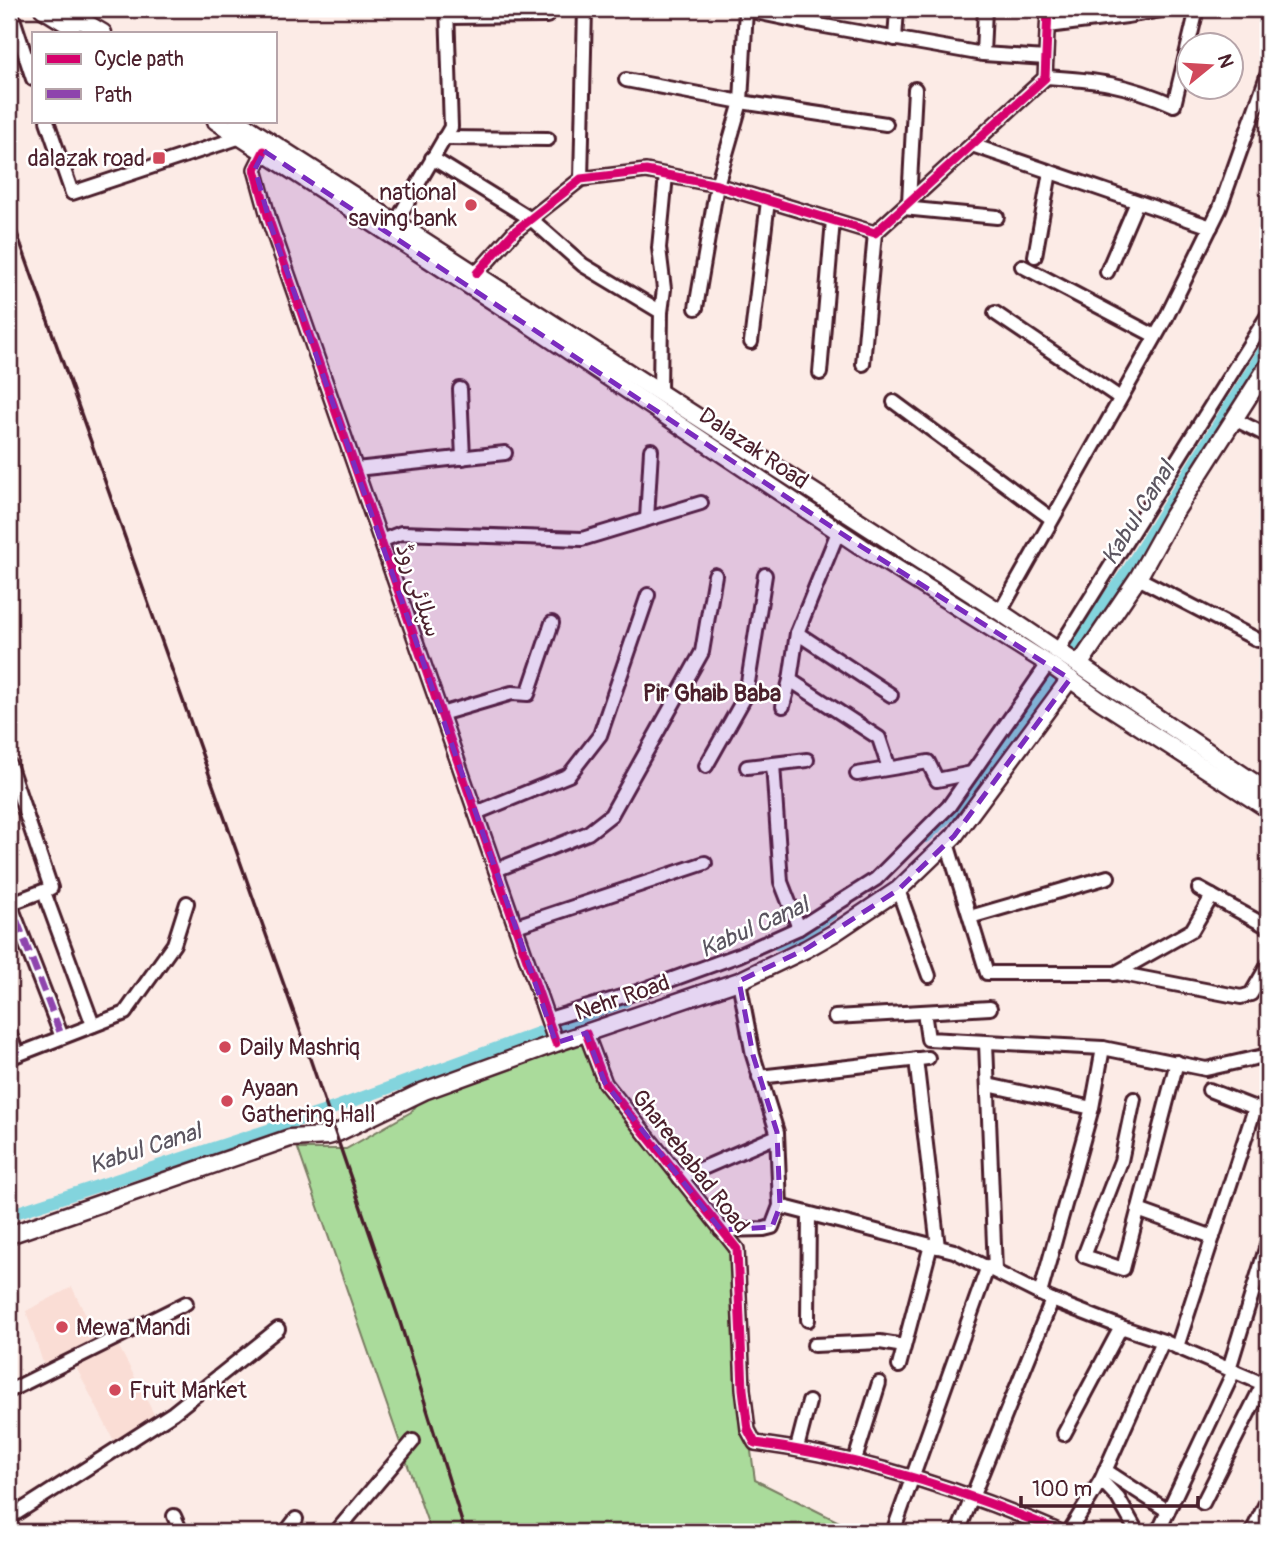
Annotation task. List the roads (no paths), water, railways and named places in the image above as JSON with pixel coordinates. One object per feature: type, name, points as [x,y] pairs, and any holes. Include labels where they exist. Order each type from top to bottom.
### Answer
[{"type":"main road","points":[[43,9],[81,32]]},
{"type":"main road","points":[[62,9],[101,32]]},
{"type":"main road","name":"Dalazak Road","points":[[219,122],[239,129],[268,146],[450,265],[646,403],[838,531],[1063,664],[1268,792]]},
{"type":"main road","name":"Dalazak Road","points":[[363,208],[396,222],[450,265],[477,273],[1000,612],[1063,664],[1268,809]]},
{"type":"main road","name":"Nehr Road","points":[[9,1235],[290,1138],[335,1134],[424,1091],[556,1042],[739,981],[806,949],[898,890],[947,843],[1063,664],[1138,578],[1173,515],[1268,366]]},
{"type":"main road","points":[[646,403],[657,390]]},
{"type":"street","points":[[10,9],[32,76]]},
{"type":"street","points":[[581,179],[585,9]]},
{"type":"street","points":[[696,308],[717,185],[741,102],[745,9],[813,24],[983,54],[1046,58]]},
{"type":"street","points":[[895,38],[897,9]]},
{"type":"street","points":[[983,54],[985,9]]},
{"type":"street","points":[[1046,77],[1048,9]]},
{"type":"street","points":[[1048,26],[1168,9]]},
{"type":"street","points":[[863,364],[876,233],[1046,77],[1098,80],[1149,93],[1174,105],[1197,9]]},
{"type":"street","points":[[396,222],[450,127],[447,13],[547,16]]},
{"type":"street","points":[[1000,612],[1155,336],[1220,208],[1268,73]]},
{"type":"street","points":[[626,80],[741,102],[886,124]]},
{"type":"street","points":[[906,205],[915,89]]},
{"type":"street","points":[[47,122],[72,193],[239,129]]},
{"type":"street","points":[[444,138],[548,139]]},
{"type":"street","points":[[972,145],[1210,227]]},
{"type":"street","name":"سپلائی روڈ","points":[[268,146],[256,169],[270,223],[556,1042]]},
{"type":"street","points":[[432,158],[531,219],[583,265],[661,312]]},
{"type":"street","points":[[477,273],[514,232],[581,179],[646,171],[717,185],[876,233]]},
{"type":"street","points":[[1035,256],[1050,172]]},
{"type":"street","points":[[657,390],[664,289],[659,248],[666,175]]},
{"type":"street","points":[[751,342],[768,201]]},
{"type":"street","points":[[1107,272],[1137,202]]},
{"type":"street","points":[[906,205],[997,217]]},
{"type":"street","points":[[820,373],[833,220]]},
{"type":"street","points":[[1022,266],[1155,336]]},
{"type":"street","points":[[995,313],[1120,398]]},
{"type":"street","points":[[549,1019],[738,955],[799,928],[876,879],[949,806],[972,773],[1063,664],[1266,323]]},
{"type":"street","points":[[460,389],[464,457]]},
{"type":"street","points":[[894,402],[1052,519]]},
{"type":"street","points":[[1234,419],[1268,436]]},
{"type":"street","points":[[647,519],[651,450]]},
{"type":"street","points":[[356,469],[505,453]]},
{"type":"street","points":[[381,541],[401,533],[582,539],[701,503]]},
{"type":"street","points":[[783,706],[797,633],[838,531]]},
{"type":"street","points":[[496,870],[588,833],[611,814],[702,652],[715,575]]},
{"type":"street","points":[[706,766],[746,695],[765,575]]},
{"type":"street","points":[[1138,578],[1258,640]]},
{"type":"street","points":[[476,813],[569,775],[600,735],[648,595]]},
{"type":"street","points":[[442,714],[512,693],[528,694],[552,623]]},
{"type":"street","points":[[797,633],[891,695]]},
{"type":"street","points":[[790,680],[879,738],[890,768]]},
{"type":"street","points":[[747,766],[807,760]]},
{"type":"street","points":[[857,774],[928,762],[937,780],[972,773]]},
{"type":"street","points":[[9,764],[51,888],[9,903],[62,1037]]},
{"type":"street","points":[[773,764],[781,882],[799,928]]},
{"type":"street","points":[[947,843],[987,973],[1114,974],[1241,997],[1251,994],[1268,965]]},
{"type":"street","points":[[516,926],[705,863]]},
{"type":"street","points":[[970,917],[1108,877]]},
{"type":"street","points":[[1199,889],[1268,927]]},
{"type":"street","points":[[898,890],[929,976]]},
{"type":"street","points":[[44,892],[93,1026]]},
{"type":"street","points":[[1114,974],[1192,930],[1212,896]]},
{"type":"street","points":[[9,1032],[13,1056],[125,1013],[174,944],[187,903]]},
{"type":"street","points":[[721,1230],[772,1227],[780,1206],[777,1136],[752,1055],[739,981]]},
{"type":"street","points":[[835,1017],[990,1008]]},
{"type":"street","points":[[924,1012],[928,1039],[1102,1048],[1206,1069],[1268,1055]]},
{"type":"street","name":"Ghareebabad Road","points":[[586,1033],[605,1083],[737,1249],[743,1389],[748,1430],[755,1443],[797,1448]]},
{"type":"street","points":[[893,1532],[992,1268],[986,1043]]},
{"type":"street","points":[[958,1532],[1046,1297],[1092,1108],[1102,1048]]},
{"type":"street","points":[[759,1077],[922,1059],[935,1246],[899,1366]]},
{"type":"street","points":[[1134,1099],[1121,1161],[1084,1256],[1123,1269],[1177,1062]]},
{"type":"street","points":[[988,1085],[1092,1108]]},
{"type":"street","points":[[1209,1090],[1268,1113]]},
{"type":"street","points":[[1177,1347],[1255,1108]]},
{"type":"street","points":[[680,1178],[777,1136]]},
{"type":"street","points":[[780,1206],[954,1251],[1046,1297],[1163,1341],[1266,1385],[1203,1503]]},
{"type":"street","points":[[1138,1210],[1213,1237]]},
{"type":"street","points":[[808,1320],[809,1214]]},
{"type":"street","points":[[1155,1532],[1168,1511],[1231,1370],[1268,1242]]},
{"type":"street","points":[[9,1391],[186,1303]]},
{"type":"street","points":[[1064,1434],[1121,1327]]},
{"type":"street","points":[[9,1518],[173,1413],[278,1329]]},
{"type":"street","points":[[1069,1532],[1103,1475],[1163,1341]]},
{"type":"street","points":[[814,1345],[880,1342],[904,1346]]},
{"type":"street","points":[[855,1460],[879,1383]]},
{"type":"street","points":[[809,1402],[797,1448],[855,1460],[914,1477],[973,1497],[1040,1528],[1061,1532]]},
{"type":"street","points":[[336,1532],[413,1441]]},
{"type":"street","points":[[1103,1475],[1168,1511]]},
{"type":"street","points":[[1103,1475],[1137,1532]]},
{"type":"street","points":[[1252,1532],[1268,1499]]},
{"type":"street","points":[[174,1516],[181,1532]]},
{"type":"street","points":[[286,1532],[296,1519]]},
{"type":"street","points":[[9,1527],[11,1532]]},
{"type":"waterway","name":"Kabul Canal","points":[[926,837],[959,806],[1128,570],[1268,344]]},
{"type":"waterway","name":"Kabul Canal","points":[[777,944],[802,934],[831,914]]},
{"type":"waterway","name":"Kabul Canal","points":[[9,1215],[323,1112],[625,1001]]},
{"type":"railway","points":[[9,211],[306,1047],[400,1322],[465,1532]]},
{"type":"place","name":"dalazak road","points":[[159,158]]},
{"type":"place","name":"national saving bank","points":[[471,205]]},
{"type":"place","name":"Daily Mashriq","points":[[225,1047]]},
{"type":"place","name":"Ayaan Gathering Hall","points":[[227,1101]]},
{"type":"place","name":"Mewa Mandi","points":[[62,1327]]},
{"type":"place","name":"Fruit Market","points":[[115,1390]]},
{"type":"district","name":"Pir Ghaib Baba","points":[[712,693]]}]
